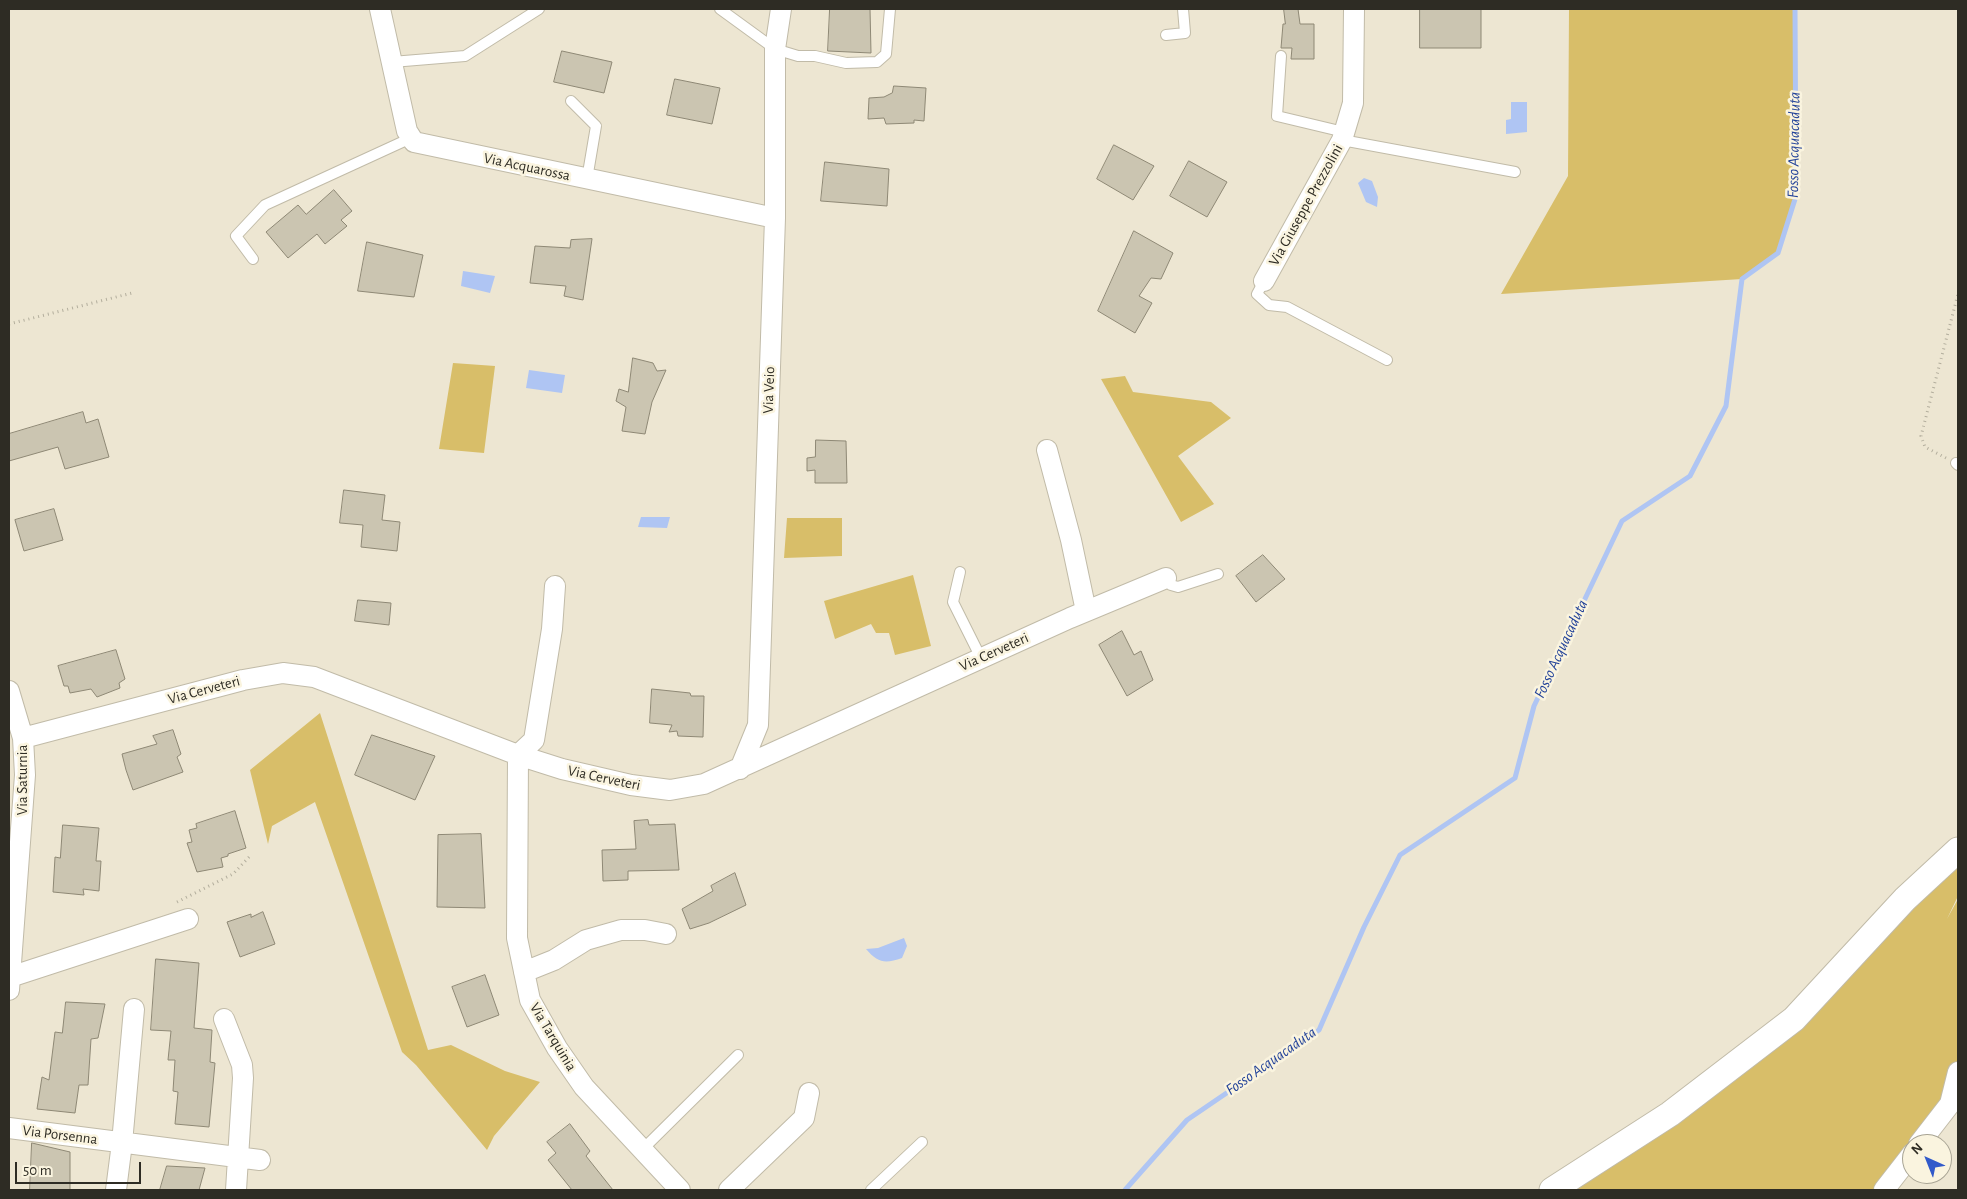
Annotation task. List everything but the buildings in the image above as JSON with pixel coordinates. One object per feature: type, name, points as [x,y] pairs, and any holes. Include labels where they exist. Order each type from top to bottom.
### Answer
[{"type":"street","points":[[380,9],[406,131],[411,138]]},
{"type":"street","name":"Via Veio","points":[[740,769],[758,725],[775,218],[775,49],[781,9]]},
{"type":"street","name":"Via Giuseppe Prezzolini","points":[[1264,281],[1343,136],[1353,103],[1354,9]]},
{"type":"street","name":"Via Acquarossa","points":[[411,138],[414,142],[430,147],[775,218]]},
{"type":"street","points":[[1047,450],[1071,540],[1086,611]]},
{"type":"street","name":"Via Cerveteri","points":[[23,738],[243,680],[283,673],[314,677],[518,755],[562,769],[631,785],[670,790],[704,784],[740,769],[981,658],[1166,578]]},
{"type":"street","points":[[518,755],[534,740],[552,629],[555,586]]},
{"type":"street","name":"Via Saturnia","points":[[9,691],[23,738],[26,775],[10,983]]},
{"type":"street","name":"Via Tarquinia","points":[[518,755],[517,938],[530,1000],[557,1048],[584,1087],[680,1190]]},
{"type":"street","points":[[1552,1190],[1670,1114],[1794,1019],[1905,899],[1958,850]]},
{"type":"street","points":[[10,983],[188,919]]},
{"type":"street","points":[[524,972],[554,960],[586,940],[621,930],[645,930],[666,934]]},
{"type":"street","points":[[116,1190],[134,1009]]},
{"type":"street","points":[[224,1019],[242,1065],[244,1078],[236,1190]]},
{"type":"street","points":[[1927,1134],[1950,1104],[1958,1072]]},
{"type":"street","points":[[729,1190],[804,1118],[809,1093]]},
{"type":"street","name":"Via Porsenna","points":[[9,1128],[260,1160]]},
{"type":"street","points":[[1884,1190],[1902,1167]]},
{"type":"lane","points":[[392,62],[465,56],[539,9]]},
{"type":"lane","points":[[720,9],[775,49],[798,56],[815,56],[846,63],[877,62],[886,54],[890,9]]},
{"type":"lane","points":[[1166,35],[1184,33],[1183,9]]},
{"type":"lane","points":[[1281,56],[1277,116],[1343,136],[1515,172]]},
{"type":"lane","points":[[571,101],[596,126],[587,180]]},
{"type":"lane","points":[[253,260],[236,236],[265,205],[411,138]]},
{"type":"lane","points":[[1264,281],[1257,294],[1269,305],[1287,307],[1387,360]]},
{"type":"lane","points":[[960,572],[953,602],[981,658]]},
{"type":"lane","points":[[1166,578],[1171,585],[1178,587],[1218,574]]},
{"type":"lane","points":[[642,1150],[738,1055]]},
{"type":"lane","points":[[871,1190],[922,1142]]},
{"type":"path","points":[[9,324],[132,293]]},
{"type":"path","points":[[1957,464],[1925,447],[1921,436],[1958,294]]},
{"type":"path","points":[[165,926],[178,901],[233,874],[251,855]]},
{"type":"shaded area","points":[[1569,9],[1795,9],[1796,196],[1778,253],[1742,279],[1501,294],[1568,176]]},
{"type":"shaded area","points":[[453,363],[495,366],[484,453],[439,449]]},
{"type":"shaded area","points":[[1125,376],[1133,392],[1211,402],[1231,418],[1178,456],[1214,504],[1181,522],[1101,379]]},
{"type":"shaded area","points":[[787,518],[842,518],[842,556],[784,558]]},
{"type":"shaded area","points":[[913,575],[931,646],[895,655],[889,633],[876,633],[871,624],[835,639],[824,601]]},
{"type":"shaded area","points":[[320,713],[428,1050],[451,1045],[505,1071],[540,1082],[494,1136],[487,1150],[416,1065],[402,1052],[315,802],[272,826],[268,844],[250,770]]},
{"type":"shaded area","points":[[1958,850],[1958,896],[1947,919],[1958,899],[1958,1072],[1919,1134],[1902,1134],[1902,1161],[1884,1190],[1552,1190],[1794,1019]]},
{"type":"water","points":[[1511,102],[1527,102],[1527,132],[1506,134],[1506,120],[1511,119]]},
{"type":"water","points":[[1364,178],[1372,181],[1378,197],[1377,207],[1366,202],[1358,183]]},
{"type":"water","points":[[463,271],[495,276],[490,293],[461,286]]},
{"type":"water","points":[[529,370],[565,375],[562,393],[526,388]]},
{"type":"water","points":[[641,517],[670,517],[667,528],[638,527]]},
{"type":"water","points":[[904,938],[907,946],[902,958],[896,960],[878,960],[866,949],[878,948]]},
{"type":"waterway","name":"Fosso Acquacaduta","points":[[1125,1190],[1187,1120],[1319,1030],[1364,927],[1400,855],[1515,778],[1534,706],[1622,521],[1690,476],[1726,406],[1742,279],[1778,253],[1796,196],[1795,9]]}]
